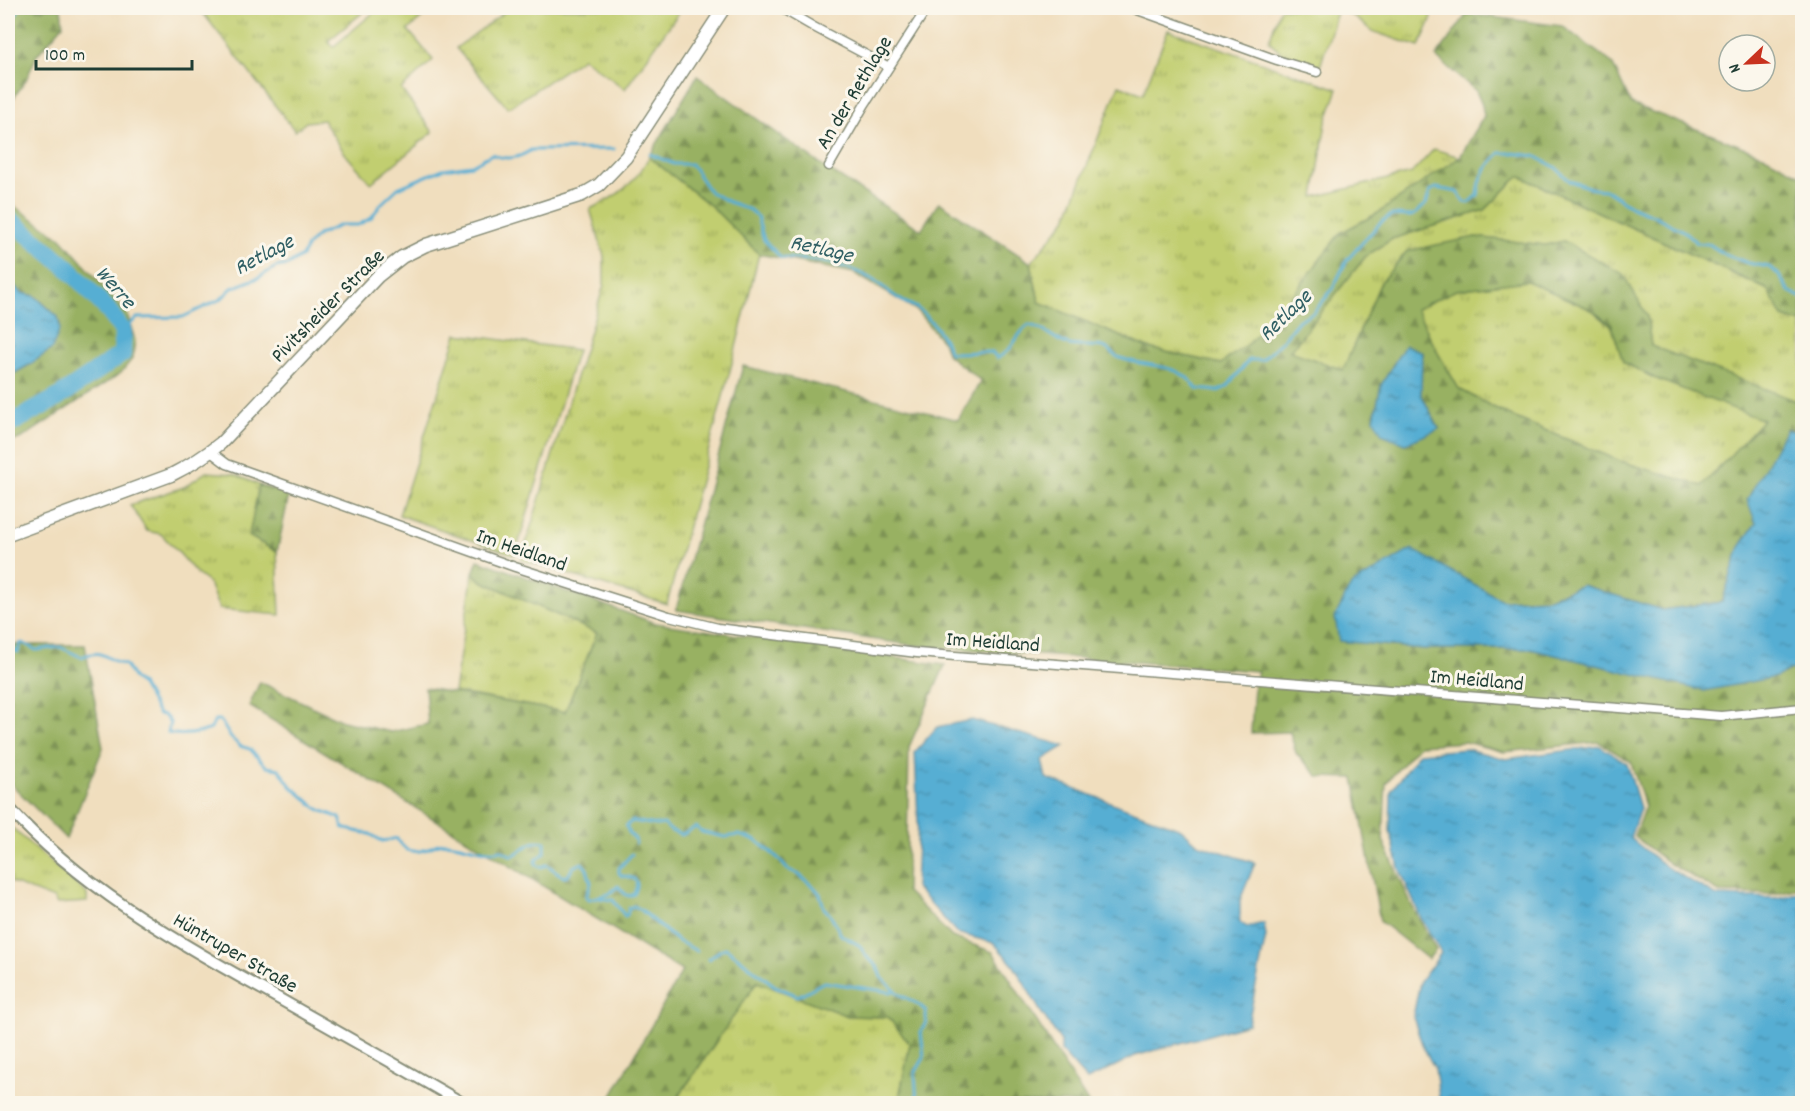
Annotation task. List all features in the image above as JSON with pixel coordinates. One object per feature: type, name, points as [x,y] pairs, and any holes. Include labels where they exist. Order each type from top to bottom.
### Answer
[{"type":"main road","name":"Pivitsheider Straße","points":[[8,535],[171,475],[211,452],[378,276],[402,257],[426,245],[582,195],[599,185],[626,158],[724,8]]},
{"type":"street","points":[[781,8],[889,66]]},
{"type":"street","name":"An der Rethlage","points":[[829,166],[927,8]]},
{"type":"street","points":[[1132,8],[1276,60],[1317,72]]},
{"type":"street","name":"Im Heidland","points":[[211,452],[227,464],[515,567],[669,616],[718,628],[917,653],[1721,716],[1803,708]]},
{"type":"street","name":"Hüntruper Straße","points":[[8,807],[64,861],[141,919],[464,1104]]},
{"type":"green space","points":[[8,8],[61,8],[63,25],[37,55],[26,80],[8,106]]},
{"type":"green space","points":[[199,8],[368,8],[328,41],[333,47],[379,8],[413,8],[422,18],[408,30],[433,60],[401,89],[433,132],[371,183],[346,155],[323,120],[306,122],[295,131]]},
{"type":"green space","points":[[510,8],[682,8],[625,89],[583,58],[508,108],[456,48]]},
{"type":"green space","points":[[1280,8],[1429,8],[1432,18],[1419,47],[1372,31],[1353,16],[1338,9],[1319,70],[1284,55],[1269,41]]},
{"type":"green space","points":[[1467,14],[1562,26],[1612,63],[1631,104],[1759,153],[1802,176],[1802,323],[1783,317],[1767,289],[1519,176],[1485,210],[1392,239],[1366,256],[1290,351],[1343,370],[1381,282],[1407,251],[1475,237],[1545,245],[1564,241],[1623,274],[1647,316],[1651,346],[1802,403],[1802,433],[1786,429],[1756,523],[1740,547],[1722,602],[1662,610],[1582,585],[1549,598],[1501,600],[1412,550],[1340,641],[1424,649],[1530,649],[1587,661],[1776,677],[1802,665],[1802,887],[1774,894],[1721,893],[1670,864],[1634,836],[1645,806],[1631,762],[1599,742],[1504,752],[1465,742],[1419,745],[1386,783],[1383,840],[1411,904],[1436,950],[1428,959],[1380,921],[1354,778],[1319,777],[1296,753],[1290,732],[1251,733],[1254,687],[1258,671],[918,646],[676,610],[743,366],[958,420],[981,381],[948,355],[943,342],[916,310],[854,273],[759,254],[710,205],[649,157],[697,76],[827,169],[921,230],[939,202],[1031,263],[1039,302],[1148,348],[1221,364],[1251,341],[1298,289],[1340,233],[1378,213],[1460,157],[1484,116],[1482,105],[1476,91],[1436,57]],"holes":[[[1527,281],[1592,310],[1612,326],[1623,362],[1654,378],[1763,420],[1702,486],[1620,461],[1508,415],[1459,389],[1416,309],[1456,290]],[[1422,352],[1421,394],[1439,428],[1374,419],[1381,385]]]},
{"type":"green space","points":[[1168,30],[1338,89],[1326,122],[1314,197],[1412,173],[1434,149],[1460,157],[1378,213],[1340,233],[1298,289],[1251,341],[1221,364],[1148,348],[1039,302],[1031,263],[1066,219],[1119,85],[1143,94]]},
{"type":"green space","points":[[649,157],[710,205],[759,254],[667,604],[521,560],[604,285],[604,256],[590,209],[624,189]]},
{"type":"green space","points":[[1519,176],[1768,290],[1783,317],[1802,323],[1802,403],[1651,346],[1647,316],[1564,241],[1545,245],[1475,237],[1381,282],[1343,370],[1290,351],[1366,256],[1392,239],[1485,210]]},
{"type":"green space","points":[[8,202],[61,238],[127,313],[135,341],[132,359],[121,373],[22,438],[8,443],[8,377],[51,349],[58,317],[35,296],[22,293],[10,281]]},
{"type":"green space","points":[[1527,280],[1592,310],[1612,327],[1623,362],[1654,378],[1764,419],[1702,486],[1620,461],[1508,415],[1459,389],[1416,309],[1456,290]]},
{"type":"green space","points":[[457,334],[577,350],[515,555],[399,515]]},
{"type":"green space","points":[[206,472],[234,474],[259,485],[249,536],[277,552],[280,615],[219,609],[209,583],[197,574],[161,534],[147,531],[130,505],[184,487]]},
{"type":"green space","points":[[259,485],[289,495],[277,552],[249,536]]},
{"type":"green space","points":[[478,560],[655,623],[945,665],[909,747],[906,891],[952,937],[993,952],[1088,1103],[898,1103],[910,1044],[888,1017],[848,1016],[757,982],[674,1103],[608,1103],[682,971],[249,706],[260,682],[342,721],[391,732],[428,724],[425,688],[565,712],[597,633],[482,581],[473,573]]},
{"type":"green space","points":[[473,573],[482,581],[597,633],[565,712],[454,692]]},
{"type":"green space","points":[[8,645],[85,645],[103,748],[66,839],[8,781]]},
{"type":"green space","points":[[12,828],[87,894],[87,902],[57,904],[54,899],[8,881],[8,834]]},
{"type":"green space","points":[[757,981],[848,1016],[888,1017],[910,1044],[898,1103],[674,1104]]},
{"type":"water","points":[[8,273],[10,281],[22,293],[35,296],[58,317],[60,328],[52,349],[8,377]]},
{"type":"water","points":[[1405,345],[1422,352],[1421,394],[1439,429],[1405,444],[1382,434],[1374,419],[1381,385]]},
{"type":"water","points":[[1786,429],[1802,433],[1802,665],[1776,677],[1704,691],[1530,649],[1424,649],[1339,641],[1335,617],[1351,585],[1412,549],[1502,600],[1549,598],[1582,585],[1662,610],[1722,602],[1740,547],[1756,523],[1747,500]]},
{"type":"water","points":[[972,720],[1065,746],[1042,760],[1046,778],[1181,829],[1198,844],[1255,863],[1240,900],[1240,922],[1247,927],[1264,923],[1266,936],[1248,1024],[1135,1056],[1087,1080],[1061,1051],[1061,1041],[1014,966],[994,943],[957,933],[915,887],[918,821],[915,752],[937,727]]},
{"type":"water","points":[[1600,746],[1627,764],[1640,808],[1630,838],[1668,868],[1717,896],[1777,898],[1802,892],[1802,1103],[1440,1103],[1435,1069],[1423,1047],[1413,1017],[1420,982],[1441,953],[1420,916],[1399,868],[1390,831],[1391,791],[1419,753],[1467,749],[1506,759]]},
{"type":"waterway","name":"Werre","points":[[8,12],[11,8]]},
{"type":"waterway","name":"Retlage","points":[[123,331],[137,318],[183,317],[221,299],[232,288],[258,278],[276,267],[288,265],[302,256],[308,245],[318,235],[341,225],[358,225],[371,218],[381,204],[398,188],[443,169],[472,165],[492,154],[507,158],[517,157],[531,150],[614,149]]},
{"type":"waterway","name":"Retlage","points":[[650,154],[674,164],[691,164],[710,192],[750,210],[757,217],[764,240],[781,258],[806,259],[853,270],[875,281],[905,303],[916,308],[937,329],[950,353],[992,352],[997,358],[1008,351],[1029,325],[1070,345],[1103,347],[1129,361],[1171,369],[1181,373],[1197,389],[1218,391],[1227,387],[1249,360],[1262,360],[1299,320],[1314,312],[1332,290],[1347,260],[1380,223],[1391,215],[1411,216],[1417,213],[1426,204],[1430,191],[1436,188],[1458,192],[1464,202],[1469,203],[1478,195],[1484,172],[1500,153],[1535,156],[1555,167],[1570,181],[1594,189],[1606,190],[1632,207],[1685,232],[1697,243],[1709,244],[1724,254],[1748,263],[1769,267],[1778,274],[1789,291],[1802,298]]},
{"type":"waterway","name":"Retlage","points":[[8,218],[67,267],[107,309],[123,331],[122,354],[57,398],[8,425]]},
{"type":"waterway","points":[[8,648],[18,652],[20,644],[23,643],[36,650],[60,647],[81,657],[100,654],[125,665],[135,680],[142,685],[158,714],[164,715],[170,722],[168,733],[201,732],[211,729],[215,720],[220,720],[231,738],[240,746],[250,749],[267,767],[279,769],[290,785],[313,805],[340,818],[343,827],[370,834],[382,841],[396,838],[407,850],[419,851],[444,843],[488,851],[501,850],[512,856],[535,842],[545,842],[545,853],[535,861],[537,865],[541,867],[547,865],[564,877],[568,876],[573,867],[582,863],[587,869],[591,883],[586,897],[589,899],[609,894],[618,886],[626,895],[634,894],[637,882],[619,873],[619,868],[632,854]]},
{"type":"waterway","points":[[636,843],[626,826],[632,821],[664,824],[671,831],[682,835],[696,827],[702,832],[725,837],[739,835],[757,841],[778,858],[787,869],[798,874],[815,888],[820,894],[824,908],[832,917],[841,935],[859,945],[877,966],[881,977],[899,994],[926,1011],[926,1022],[921,1032],[924,1058],[915,1073],[917,1104]]},
{"type":"waterway","points":[[600,898],[613,900],[625,916],[629,908],[634,906],[640,909],[676,940],[697,951]]},
{"type":"waterway","points":[[708,959],[726,948],[775,986],[798,996],[824,982],[891,992],[895,989]]}]
